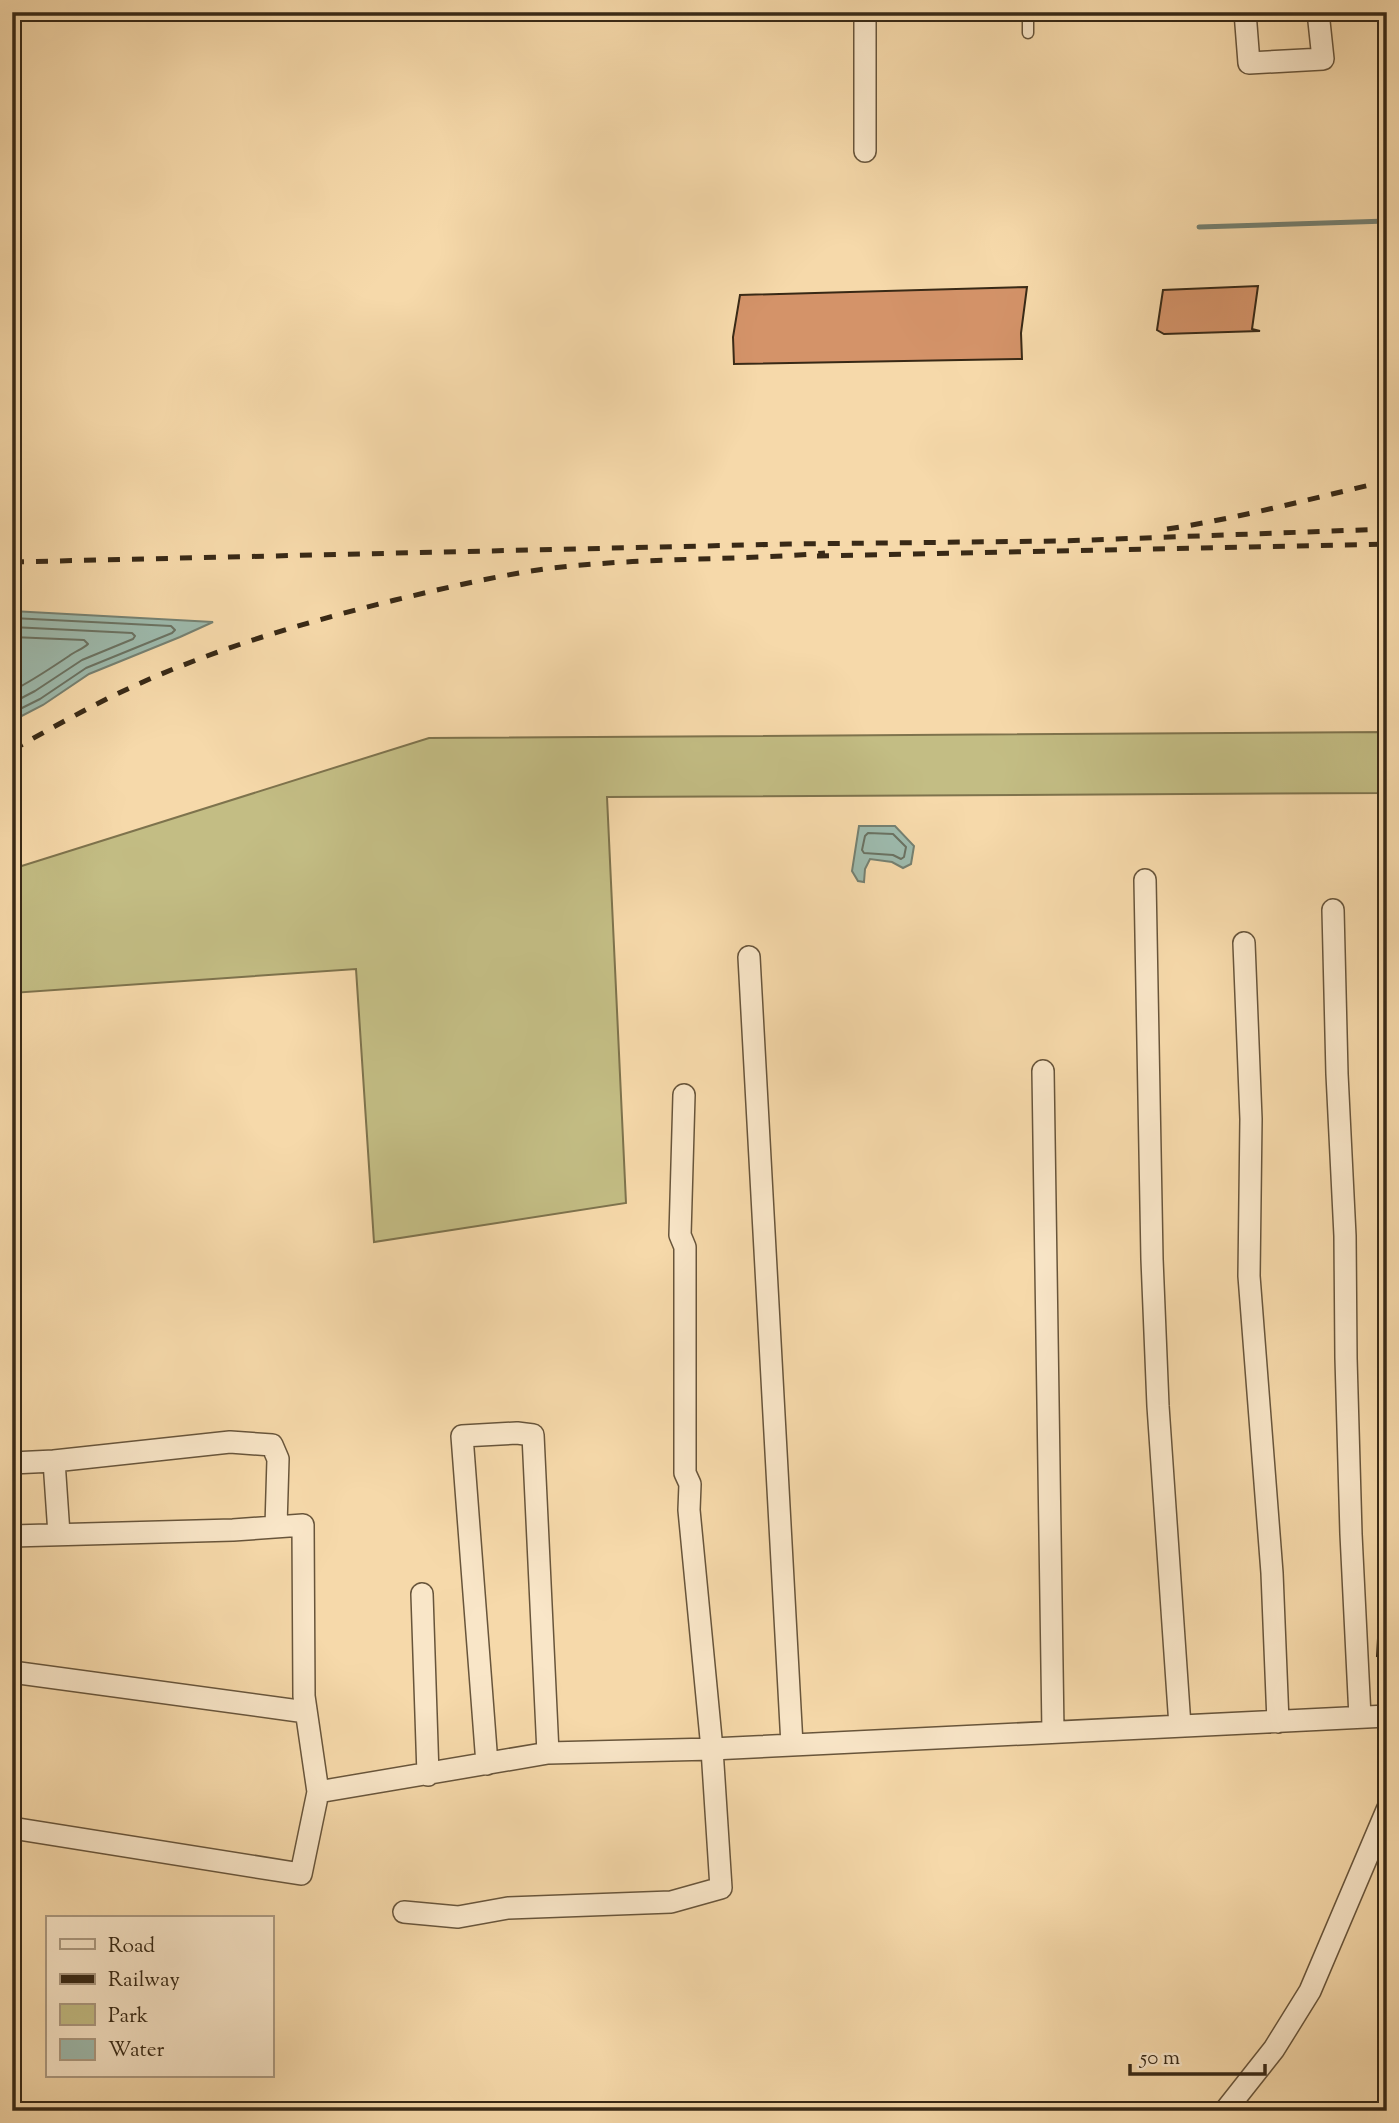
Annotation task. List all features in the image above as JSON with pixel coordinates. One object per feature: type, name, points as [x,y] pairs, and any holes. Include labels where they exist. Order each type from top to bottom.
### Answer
[{"type":"street","points":[[865,12],[865,151]]},
{"type":"street","points":[[1245,12],[1249,63],[1323,59],[1318,12]]},
{"type":"street","points":[[1145,880],[1153,1286],[1158,1406],[1180,1726]]},
{"type":"street","points":[[1333,910],[1345,1236],[1351,1534],[1360,1717]]},
{"type":"street","points":[[1244,943],[1251,1119],[1249,1276],[1272,1573],[1278,1722]]},
{"type":"street","points":[[749,957],[792,1745]]},
{"type":"street","points":[[1043,1071],[1054,1732]]},
{"type":"street","points":[[404,1912],[458,1917],[508,1908],[671,1902],[721,1888],[712,1749],[689,1510],[690,1484],[685,1473],[685,1247],[680,1235],[684,1095]]},
{"type":"street","points":[[486,1755],[462,1436],[517,1433],[533,1435],[547,1744]]},
{"type":"street","points":[[12,1464],[230,1442],[272,1444],[278,1459],[276,1527]]},
{"type":"street","points":[[54,1461],[59,1534]]},
{"type":"street","points":[[12,1536],[233,1530],[303,1525],[304,1696],[318,1792],[301,1874],[12,1828]]},
{"type":"street","points":[[422,1594],[429,1775]]},
{"type":"street","points":[[12,1672],[306,1713]]},
{"type":"street","points":[[318,1792],[429,1775],[486,1755],[547,1744],[712,1749],[1387,1716]]},
{"type":"street","points":[[1225,2111],[1274,2049],[1310,1991],[1387,1810]]},
{"type":"lane","points":[[1028,12],[1028,33]]},
{"type":"green space","points":[[1387,732],[1387,793],[607,797],[626,1203],[374,1242],[356,969],[12,993],[12,869],[429,738]]},
{"type":"water","points":[[12,611],[213,622],[89,674],[43,705],[12,721]]},
{"type":"water","points":[[859,826],[895,826],[914,846],[911,864],[903,868],[892,862],[870,859],[865,869],[864,882],[858,881],[852,871]]},
{"type":"building","points":[[1258,286],[1252,329],[1260,331],[1164,334],[1157,330],[1163,290]]},
{"type":"building","points":[[1027,287],[1021,333],[1022,359],[734,364],[733,337],[740,295]]},
{"type":"building","points":[[1381,1586],[1387,1587],[1387,1657],[1377,1656]]},
{"type":"waterway","points":[[1199,227],[1387,221]]},
{"type":"railway","points":[[1167,529],[1387,481]]},
{"type":"railway","points":[[12,562],[789,544],[1062,541],[1387,529]]},
{"type":"railway","points":[[817,556],[1387,544]]},
{"type":"railway","points":[[12,750],[118,693],[165,672],[295,627],[395,600],[489,579],[580,565],[825,553]]}]
